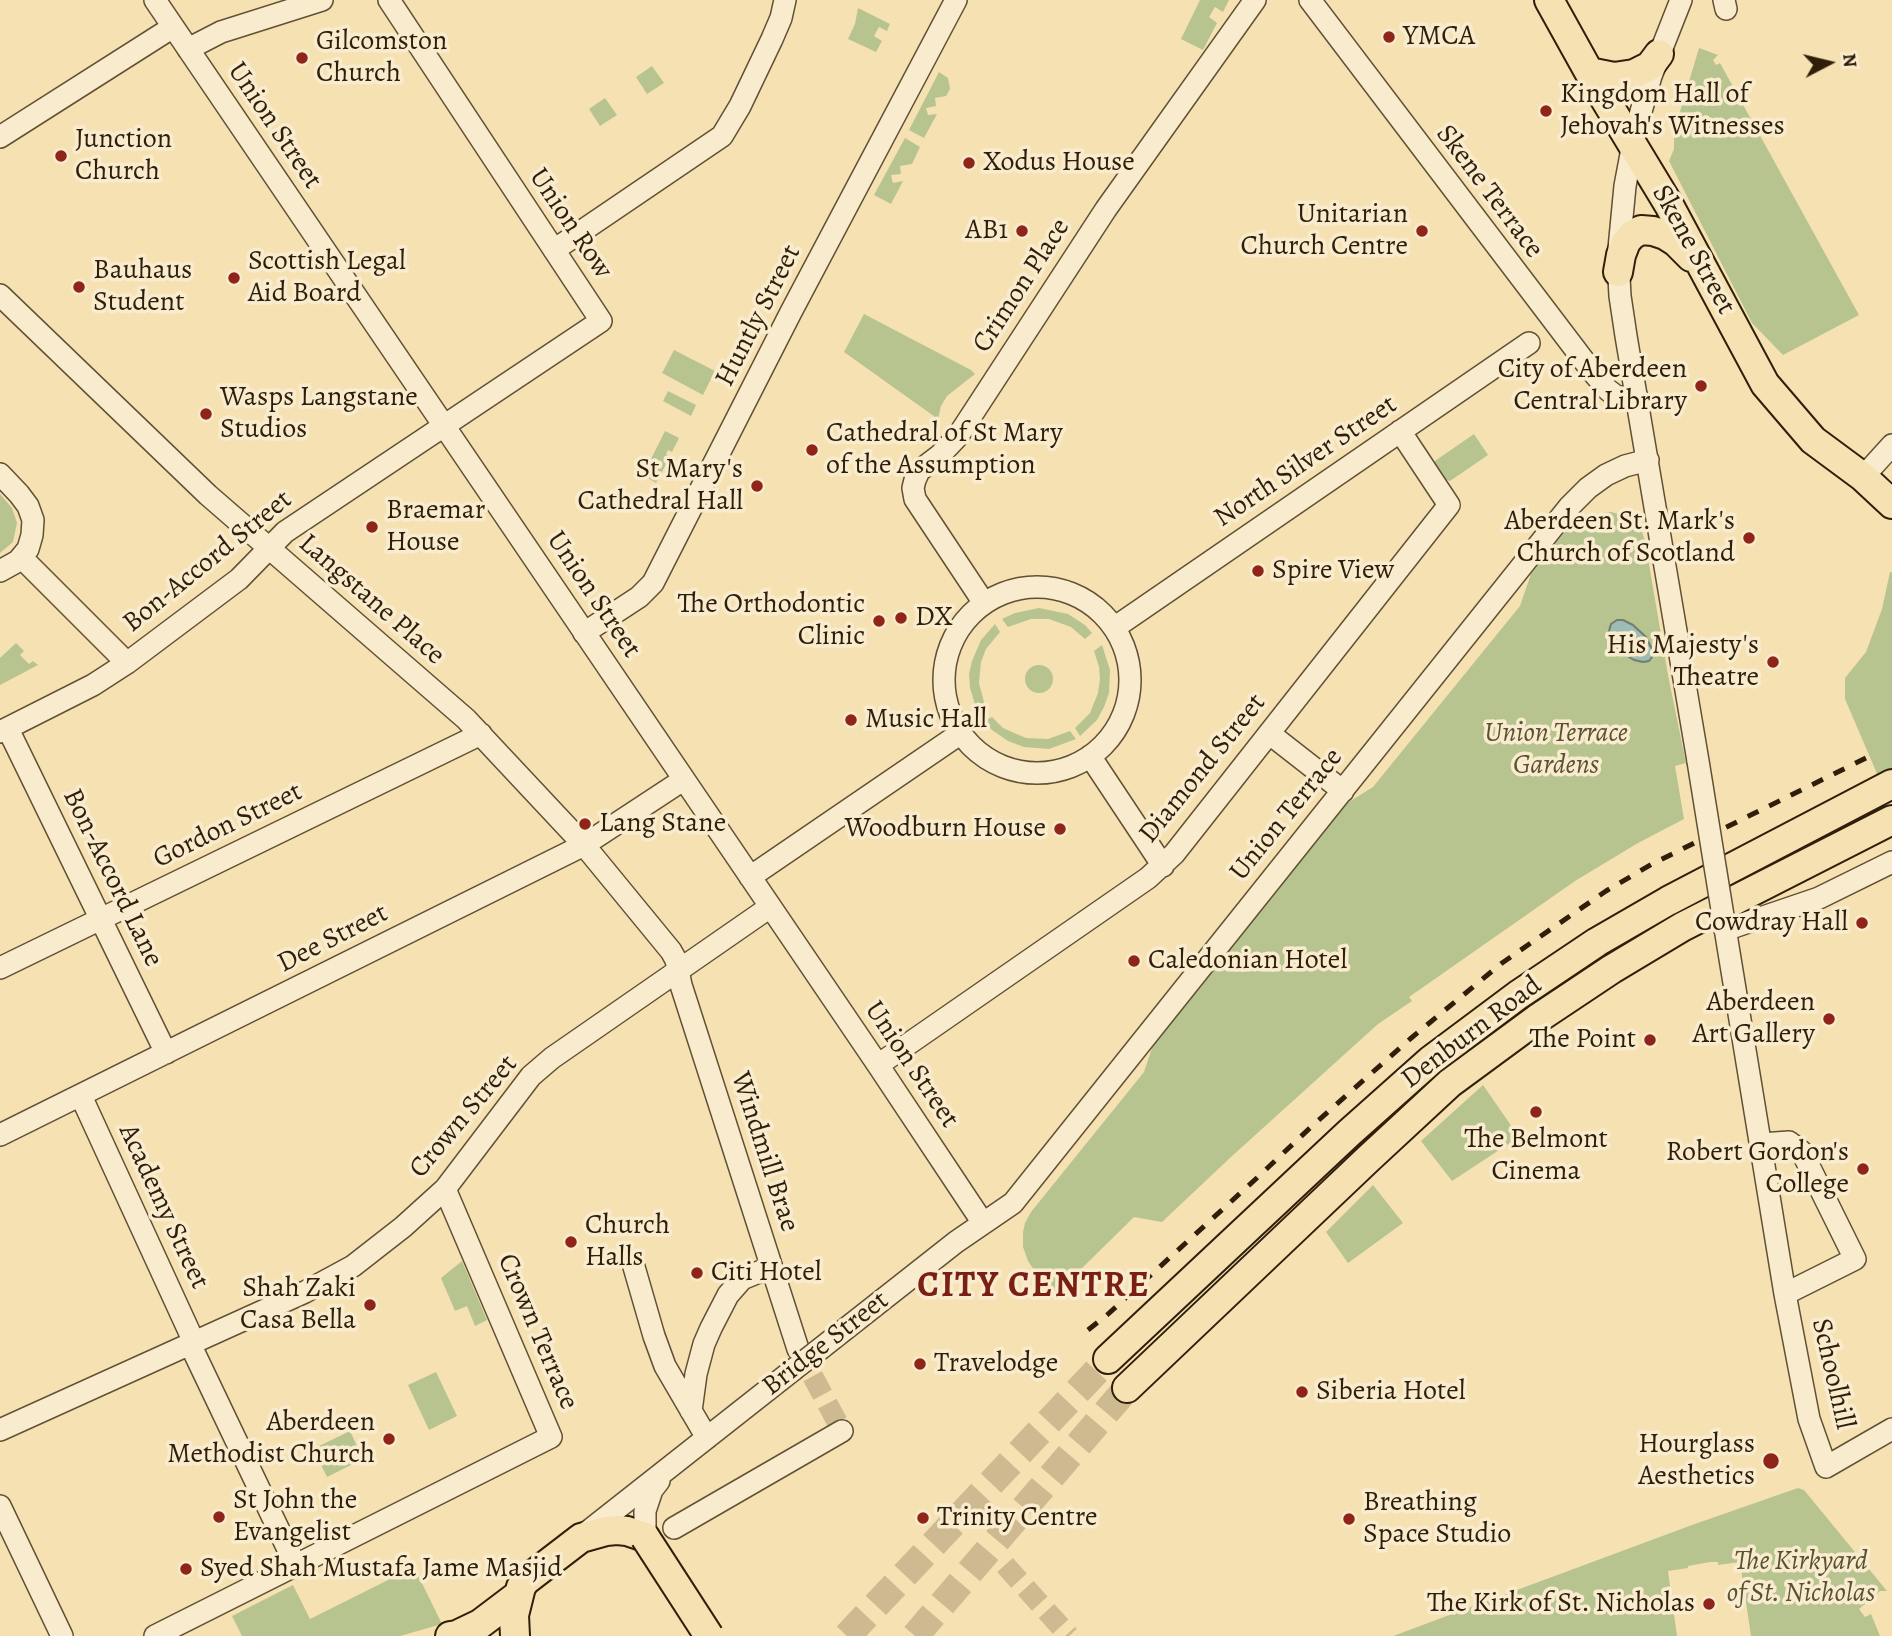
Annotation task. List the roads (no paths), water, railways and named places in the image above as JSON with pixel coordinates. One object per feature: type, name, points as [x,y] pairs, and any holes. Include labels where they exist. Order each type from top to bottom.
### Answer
[{"type":"main road","name":"Skene Street","points":[[1549,0],[1669,205],[1765,384],[1814,440],[1863,477],[1892,504]]},
{"type":"main road","points":[[1589,72],[1608,77],[1629,76],[1647,69],[1659,54]]},
{"type":"main road","points":[[1618,272],[1626,242],[1637,232],[1647,230],[1659,232],[1676,242],[1708,278]]},
{"type":"main road","name":"Denburn Road","points":[[1108,1359],[1420,1069],[1518,995],[1597,942],[1668,901],[1892,784]]},
{"type":"main road","name":"Denburn Road","points":[[1128,1388],[1450,1083],[1536,1019],[1682,928],[1892,820]]},
{"type":"main road","points":[[581,1538],[617,1530],[645,1537],[709,1636]]},
{"type":"main road","name":"Bridge Street","points":[[450,1636],[490,1618],[517,1596],[525,1581],[581,1538]]},
{"type":"main road","points":[[515,1636],[517,1596]]},
{"type":"street","name":"Union Street","points":[[155,0],[983,1223]]},
{"type":"street","points":[[188,50],[221,32],[322,0]]},
{"type":"street","name":"Union Row","points":[[389,0],[601,321],[444,426]]},
{"type":"street","points":[[554,250],[722,136],[740,106],[778,27],[785,0]]},
{"type":"street","name":"Huntly Street","points":[[584,632],[639,597],[653,583],[791,312],[956,0]]},
{"type":"street","name":"Crimon Place","points":[[984,603],[915,499],[913,488],[919,471],[940,455],[957,436],[1106,209],[1255,0]]},
{"type":"street","name":"Skene Terrace","points":[[1310,0],[1595,376],[1619,397],[1637,397]]},
{"type":"street","name":"Schoolhill","points":[[1681,0],[1647,88],[1632,144],[1620,219],[1618,272],[1626,336],[1785,1294],[1809,1419],[1826,1467],[1892,1429]]},
{"type":"street","points":[[0,136],[173,27]]},
{"type":"street","name":"Langstane Place","points":[[0,295],[162,453],[481,734],[584,845],[671,951],[676,960],[677,971]]},
{"type":"street","name":"North Silver Street","points":[[1114,628],[1529,343]]},
{"type":"street","name":"Bon-Accord Street","points":[[4,730],[93,685],[127,663],[239,579],[285,532],[444,426]]},
{"type":"street","name":"Diamond Street","points":[[878,1065],[1163,866],[1449,505],[1400,431]]},
{"type":"street","points":[[1863,477],[1892,445]]},
{"type":"street","name":"Union Terrace","points":[[983,1223],[1013,1203],[1578,497],[1606,475],[1648,460]]},
{"type":"street","points":[[0,474],[28,506],[33,520],[33,535],[22,558],[0,571]]},
{"type":"street","points":[[22,558],[127,663]]},
{"type":"street","points":[[1052,588],[1084,600],[1098,610],[1114,628],[1128,661],[1129,694],[1118,725],[1107,741],[1090,756],[1079,763],[1055,771],[1018,771],[984,756],[961,733],[946,696],[946,660],[957,633],[984,603],[1015,589],[1052,588]]},
{"type":"street","name":"Bon-Accord Lane","points":[[4,730],[166,1053]]},
{"type":"street","points":[[750,877],[961,733]]},
{"type":"street","name":"Gordon Street","points":[[0,968],[481,734]]},
{"type":"street","points":[[1269,734],[1343,791]]},
{"type":"street","points":[[1090,756],[1163,866]]},
{"type":"street","name":"Dee Street","points":[[0,1135],[584,845],[683,780]]},
{"type":"street","points":[[1725,926],[1819,898],[1892,862]]},
{"type":"street","name":"Crown Street","points":[[0,1430],[305,1292],[353,1266],[403,1227],[445,1189],[531,1076],[552,1058],[770,906]]},
{"type":"street","name":"Windmill Brae","points":[[677,971],[802,1357]]},
{"type":"street","name":"Academy Street","points":[[81,1096],[296,1566]]},
{"type":"street","name":"Schoolhill","points":[[1761,1144],[1789,1142],[1802,1152],[1855,1259],[1785,1294]]},
{"type":"street","name":"Crown Terrace","points":[[155,1636],[551,1437],[445,1189]]},
{"type":"street","name":"Bridge Street","points":[[581,1538],[707,1438],[802,1357],[983,1223]]},
{"type":"street","points":[[634,1267],[665,1366],[707,1438]]},
{"type":"street","points":[[691,1411],[696,1374],[704,1345],[728,1295],[742,1279],[771,1267]]},
{"type":"street","points":[[674,1528],[703,1499],[842,1431]]},
{"type":"street","name":"Bridge Street","points":[[645,1537],[644,1519],[648,1499],[672,1466]]},
{"type":"street","points":[[0,1506],[62,1636]]},
{"type":"water","points":[[1617,620],[1633,625],[1646,637],[1652,649],[1649,661],[1634,660],[1618,648],[1609,631],[1611,624]]},
{"type":"tunnel","points":[[798,1349],[842,1431]]},
{"type":"tunnel","points":[[847,1636],[1108,1359]]},
{"type":"tunnel","points":[[915,1636],[1127,1388]]},
{"type":"tunnel","points":[[1005,1565],[1069,1636]]},
{"type":"railway","points":[[1088,1330],[1410,1039],[1502,963],[1606,891],[1652,864],[1868,757]]},
{"type":"place","name":"YMCA","points":[[1389,37]]},
{"type":"place","name":"Gilcomston Church","points":[[302,58]]},
{"type":"place","name":"Kingdom Hall of Jehovah's Witnesses","points":[[1546,111]]},
{"type":"place","name":"Junction Church","points":[[61,156]]},
{"type":"place","name":"Xodus House","points":[[969,163]]},
{"type":"place","name":"AB1","points":[[1022,231]]},
{"type":"place","name":"Unitarian Church Centre","points":[[1422,231]]},
{"type":"place","name":"Scottish Legal Aid Board","points":[[234,278]]},
{"type":"place","name":"Bauhaus Student","points":[[79,287]]},
{"type":"place","name":"City of Aberdeen Central Library","points":[[1701,386]]},
{"type":"place","name":"Wasps Langstane Studios","points":[[206,414]]},
{"type":"place","name":"Cathedral of St Mary of the Assumption","points":[[812,450]]},
{"type":"place","name":"St Mary's Cathedral Hall","points":[[757,486]]},
{"type":"place","name":"Braemar House","points":[[372,527]]},
{"type":"place","name":"Aberdeen St. Mark's Church of Scotland","points":[[1749,538]]},
{"type":"place","name":"Spire View","points":[[1258,571]]},
{"type":"place","name":"DX","points":[[901,618]]},
{"type":"place","name":"The Orthodontic Clinic","points":[[879,621]]},
{"type":"place","name":"His Majesty's Theatre","points":[[1773,662]]},
{"type":"place","name":"Music Hall","points":[[851,720]]},
{"type":"place","name":"Lang Stane","points":[[585,824]]},
{"type":"place","name":"Woodburn House","points":[[1060,829]]},
{"type":"place","name":"Cowdray Hall","points":[[1862,923]]},
{"type":"place","name":"Caledonian Hotel","points":[[1134,961]]},
{"type":"place","name":"Aberdeen Art Gallery","points":[[1829,1019]]},
{"type":"place","name":"The Point","points":[[1650,1040]]},
{"type":"place","name":"The Belmont Cinema","points":[[1536,1112]]},
{"type":"place","name":"Robert Gordon's College","points":[[1863,1169]]},
{"type":"place","name":"Church Halls","points":[[571,1242]]},
{"type":"place","name":"Citi Hotel","points":[[697,1273]]},
{"type":"place","name":"Shah Zaki Casa Bella","points":[[370,1305]]},
{"type":"place","name":"Travelodge","points":[[920,1364]]},
{"type":"place","name":"Siberia Hotel","points":[[1302,1392]]},
{"type":"place","name":"Aberdeen Methodist Church","points":[[389,1439]]},
{"type":"place","name":"Hourglass Aesthetics","points":[[1771,1461]]},
{"type":"place","name":"St John the Evangelist","points":[[219,1517]]},
{"type":"place","name":"Trinity Centre","points":[[923,1518]]},
{"type":"place","name":"Breathing Space Studio","points":[[1349,1519]]},
{"type":"place","name":"Syed Shah Mustafa Jame Masjid","points":[[186,1569]]},
{"type":"place","name":"The Kirk of St. Nicholas","points":[[1709,1604]]},
{"type":"district","name":"CITY CENTRE","points":[[1034,1287]]},
{"type":"park label","name":"Union Terrace Gardens","points":[[1556,750]]},
{"type":"park label","name":"The Kirkyard of St. Nicholas","points":[[1801,1578]]}]
